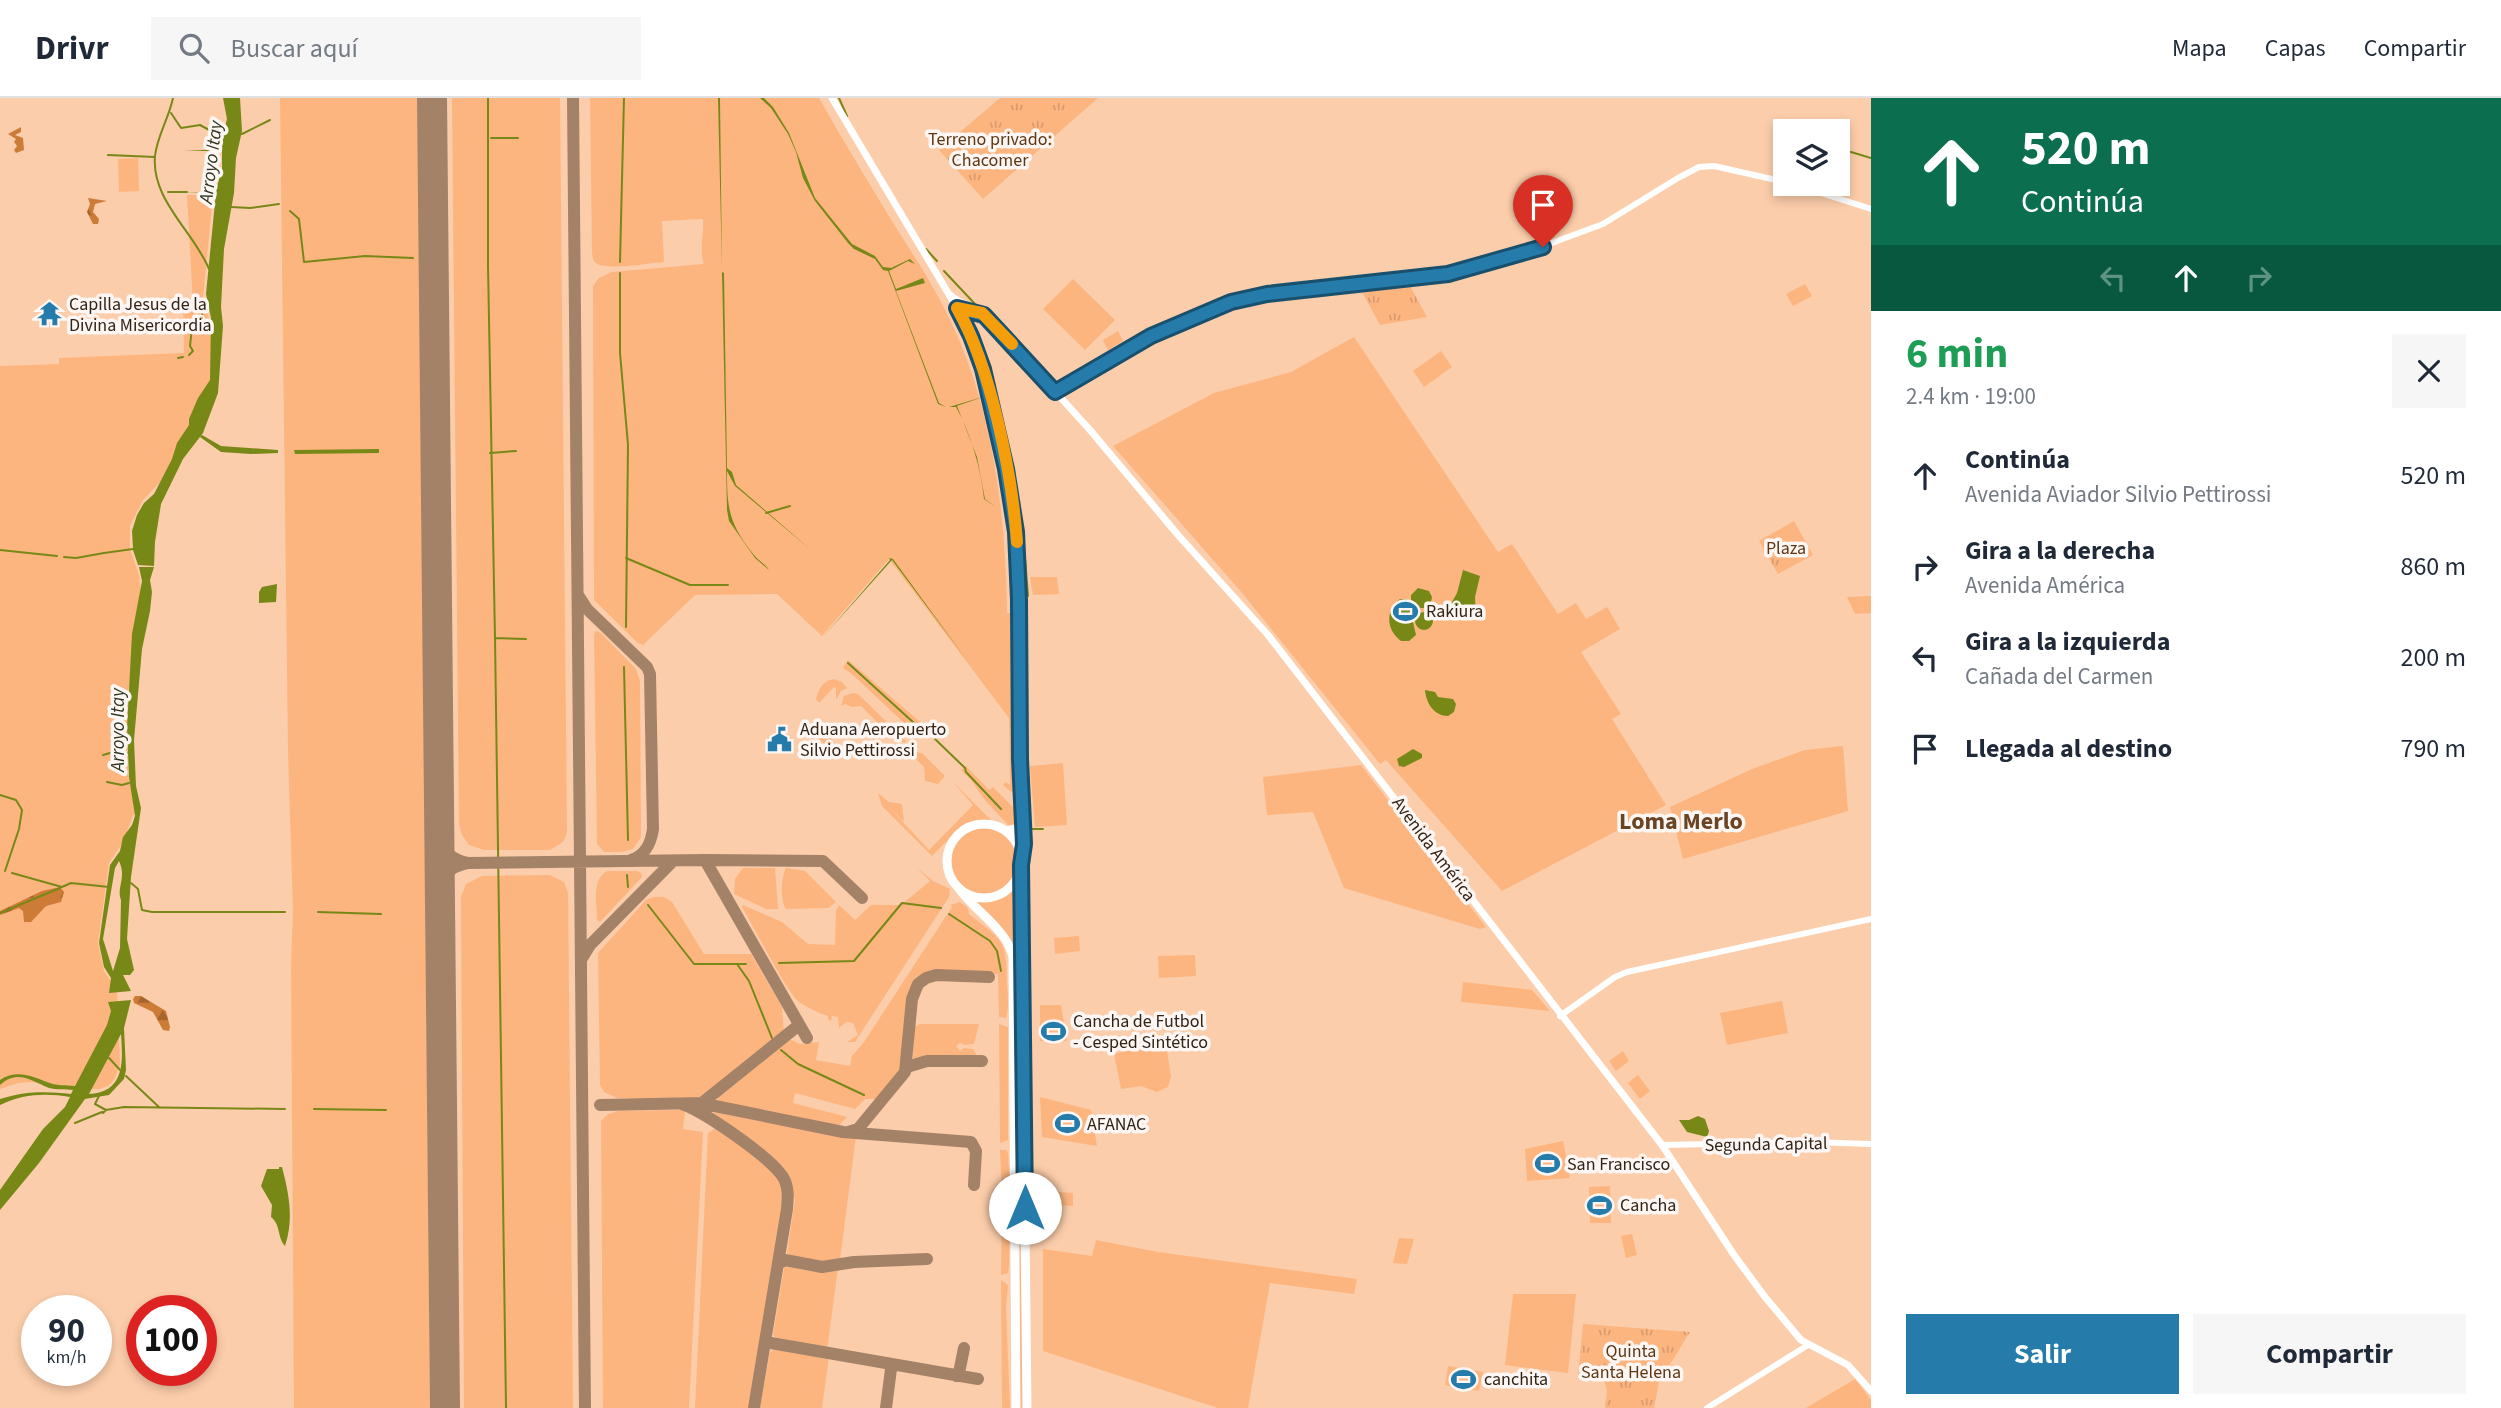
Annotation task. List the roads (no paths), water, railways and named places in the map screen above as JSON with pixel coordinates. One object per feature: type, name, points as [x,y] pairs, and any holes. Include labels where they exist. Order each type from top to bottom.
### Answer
[{"type":"highway","points":[[1016,1408],[1013,957],[1004,938],[967,901],[951,876],[947,860],[951,844],[956,837],[978,824],[996,825],[1005,830],[1017,843],[1021,862],[1027,1408]]},
{"type":"highway","points":[[958,887],[975,896],[994,896],[1011,886],[1021,862]]},
{"type":"main road","points":[[832,98],[950,295],[971,336],[983,369],[1006,469],[1016,532],[1021,816],[1024,844],[1021,862]]},
{"type":"main road","name":"Avenida América","points":[[950,295],[982,313],[1090,430],[1273,642],[1662,1145],[1741,1266],[1791,1330],[1808,1345],[1848,1365],[1871,1391]]},
{"type":"main road","points":[[957,308],[982,313]]},
{"type":"main road","points":[[1005,830],[1017,828],[1021,816]]},
{"type":"street","points":[[1055,392],[1151,336],[1214,308],[1267,294],[1412,280],[1479,266],[1587,232],[1699,167],[1710,166],[1773,179]]},
{"type":"street","points":[[1830,196],[1871,209]]},
{"type":"street","points":[[1560,1016],[1615,977],[1627,972],[1871,919]]},
{"type":"street","name":"Segunda Capital","points":[[1662,1145],[1812,1142],[1871,1144]]},
{"type":"street","points":[[1707,1408],[1808,1345]]},
{"type":"waterway","name":"Arroyo Itay","points":[[173,98],[156,149],[156,172],[166,201],[209,269]]},
{"type":"waterway","points":[[488,98],[488,266],[495,638],[526,639]]},
{"type":"waterway","points":[[620,262],[624,98]]},
{"type":"waterway","points":[[839,98],[847,116]]},
{"type":"waterway","points":[[171,113],[181,128],[200,125],[224,138]]},
{"type":"waterway","points":[[242,134],[270,120]]},
{"type":"waterway","points":[[491,138],[518,138]]},
{"type":"waterway","points":[[1850,152],[1871,158]]},
{"type":"waterway","points":[[108,155],[155,157]]},
{"type":"waterway","points":[[168,192],[187,192]]},
{"type":"waterway","points":[[231,207],[250,208],[279,204]]},
{"type":"waterway","points":[[290,211],[299,219],[304,262],[365,256],[413,258]]},
{"type":"waterway","points":[[926,249],[937,261]]},
{"type":"waterway","points":[[944,271],[983,309]]},
{"type":"waterway","points":[[620,273],[620,353],[628,445],[626,627]]},
{"type":"waterway","points":[[189,355],[193,351],[190,346],[192,327],[203,319],[201,310],[209,303]]},
{"type":"waterway","points":[[989,313],[1013,340]]},
{"type":"waterway","points":[[178,358],[183,357]]},
{"type":"waterway","points":[[490,453],[516,451]]},
{"type":"waterway","points":[[766,513],[790,506]]},
{"type":"waterway","points":[[0,550],[57,556]]},
{"type":"waterway","points":[[64,557],[76,558],[104,553]]},
{"type":"waterway","points":[[626,558],[690,585],[728,585]]},
{"type":"waterway","points":[[1025,558],[1028,596]]},
{"type":"waterway","points":[[495,638],[506,1408]]},
{"type":"waterway","points":[[848,663],[925,733]]},
{"type":"waterway","points":[[624,667],[628,840]]},
{"type":"waterway","points":[[935,739],[1001,809]]},
{"type":"waterway","points":[[103,755],[129,753]]},
{"type":"waterway","points":[[107,782],[122,785],[129,783]]},
{"type":"waterway","points":[[0,795],[16,800],[22,810],[19,829],[5,871]]},
{"type":"waterway","points":[[1030,829],[1043,829]]},
{"type":"waterway","points":[[12,873],[62,887],[71,883],[109,887]]},
{"type":"waterway","points":[[627,875],[628,887]]},
{"type":"waterway","points":[[131,883],[138,889],[142,910],[152,912],[285,912]]},
{"type":"waterway","points":[[0,913],[60,888]]},
{"type":"waterway","points":[[779,963],[854,961],[902,903],[941,908]]},
{"type":"waterway","points":[[648,905],[694,964],[746,964]]},
{"type":"waterway","points":[[318,912],[381,914]]},
{"type":"waterway","points":[[949,914],[990,941],[997,951],[1001,971]]},
{"type":"waterway","points":[[737,964],[749,981],[772,1038]]},
{"type":"waterway","points":[[781,1050],[798,1064],[864,1095]]},
{"type":"waterway","points":[[109,1058],[122,1072]]},
{"type":"waterway","points":[[126,1076],[160,1108]]},
{"type":"waterway","points":[[99,1096],[95,1104],[106,1110],[124,1107],[285,1109]]},
{"type":"waterway","points":[[314,1109],[386,1110]]},
{"type":"waterway","points":[[75,1123],[106,1110]]},
{"type":"place","name":"Capilla Jesus de la Divina Misericordia","points":[[49,314]]},
{"type":"place","name":"Rakiura","points":[[1406,611]]},
{"type":"place","name":"Aduana Aeropuerto Silvio Pettirossi","points":[[780,739]]},
{"type":"place","name":"Cancha de Futbol - Cesped Sintético","points":[[1053,1031]]},
{"type":"place","name":"AFANAC","points":[[1067,1124]]},
{"type":"place","name":"San Francisco","points":[[1547,1164]]},
{"type":"place","name":"Cancha","points":[[1600,1205]]},
{"type":"place","name":"canchita","points":[[1464,1379]]},
{"type":"district","name":"Loma Merlo","points":[[1681,821]]},
{"type":"park label","name":"Terreno privado: Chacomer","points":[[990,149]]},
{"type":"park label","name":"Plaza","points":[[1786,548]]},
{"type":"park label","name":"Quinta Santa Helena","points":[[1631,1361]]}]
